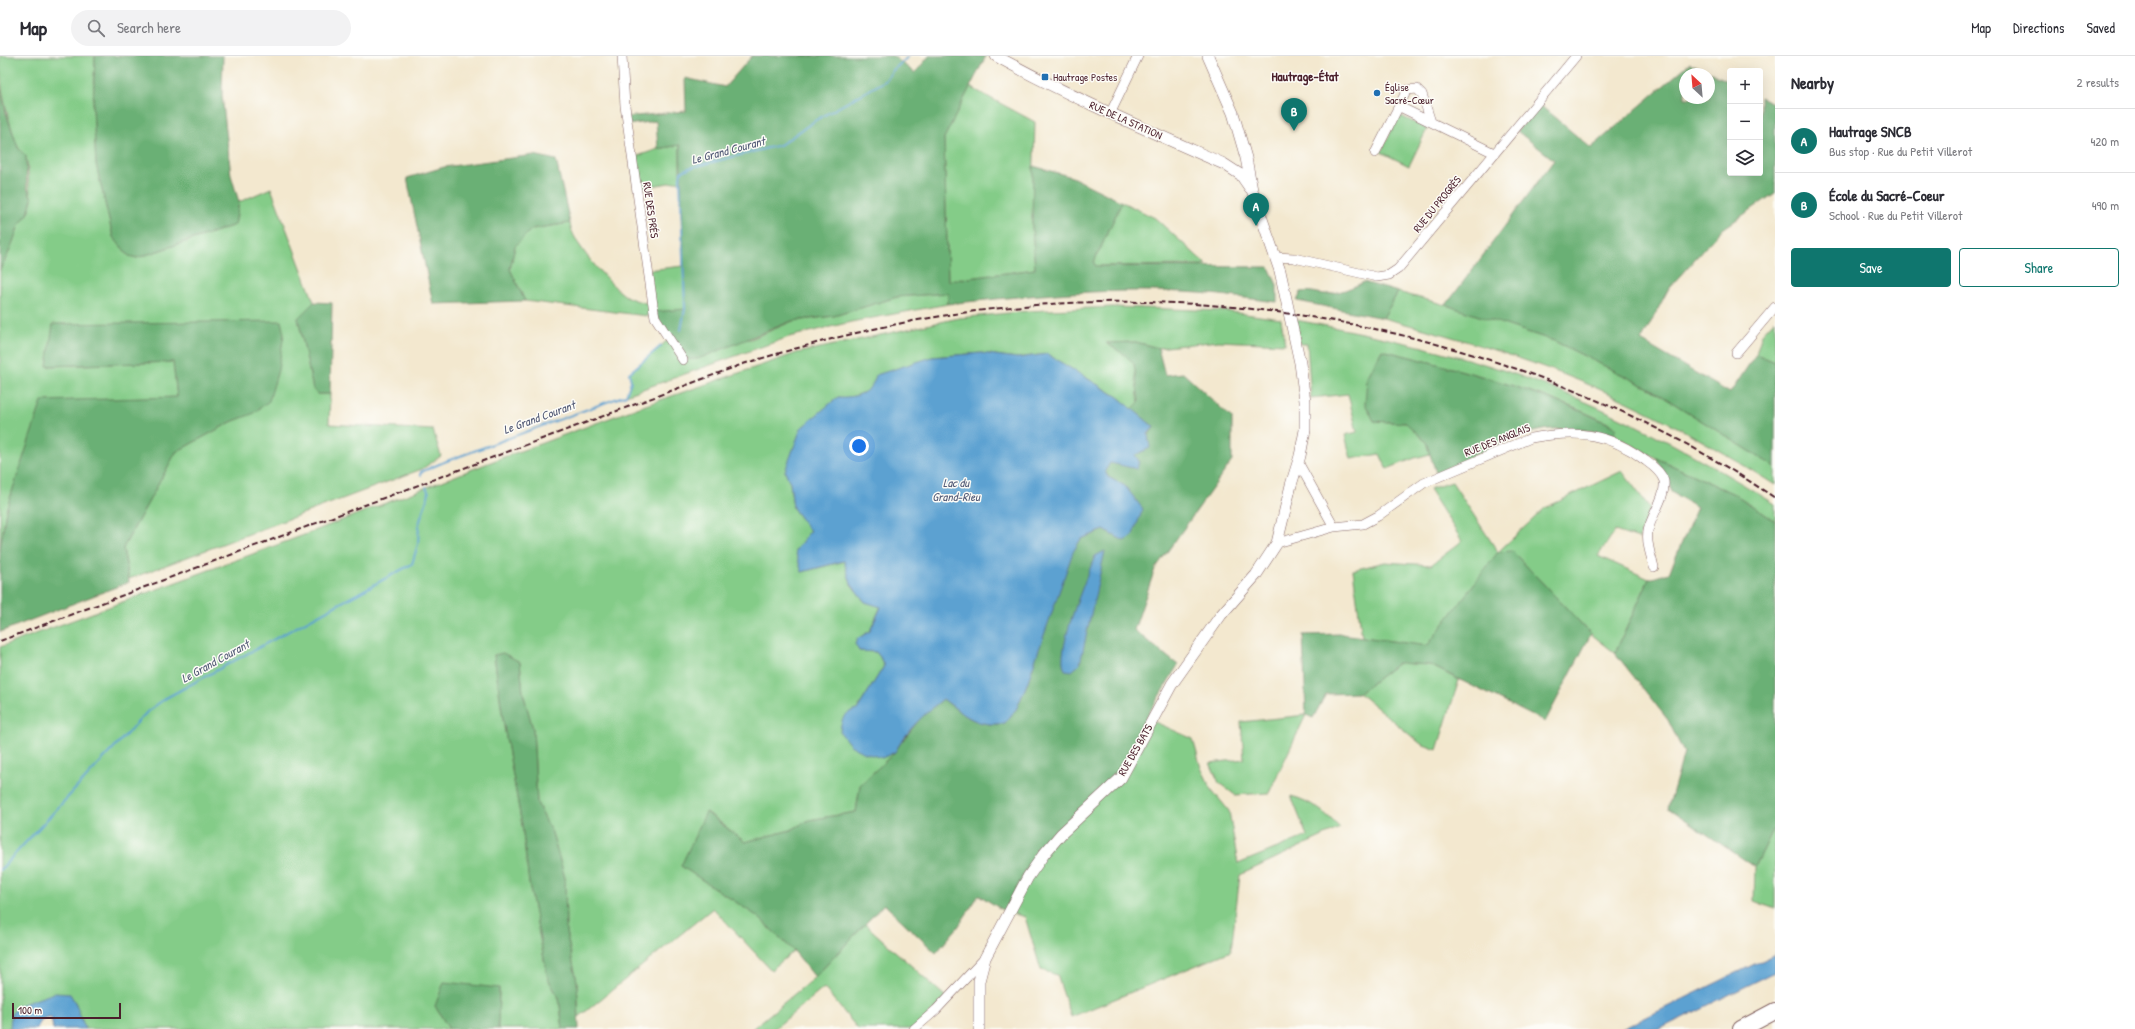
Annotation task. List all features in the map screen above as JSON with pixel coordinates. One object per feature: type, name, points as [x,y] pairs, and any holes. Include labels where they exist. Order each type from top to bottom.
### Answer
[{"type":"highway","points":[[1741,1029],[1775,1012]]},
{"type":"street","name":"RUE DES PRÉS","points":[[622,56],[626,112],[655,317],[683,360]]},
{"type":"street","name":"RUE DE LA STATION","points":[[996,56],[1041,81],[1110,114],[1224,164],[1241,175],[1252,190]]},
{"type":"street","points":[[1110,114],[1138,56]]},
{"type":"street","points":[[1208,56],[1233,112],[1246,158],[1252,190]]},
{"type":"street","name":"RUE DU PROGRÈS","points":[[1275,257],[1294,258],[1365,276],[1377,277],[1389,275],[1408,259],[1494,153],[1576,56]]},
{"type":"street","points":[[1376,153],[1400,107],[1407,90],[1417,89],[1422,94],[1431,122]]},
{"type":"street","points":[[1400,107],[1494,153]]},
{"type":"street","name":"RUE DES BATS","points":[[914,1029],[936,1010],[985,958],[1028,877],[1044,854],[1061,834],[1121,778],[1172,684],[1221,615],[1256,575],[1277,543],[1305,430],[1305,401],[1300,363],[1280,272],[1252,190]]},
{"type":"street","points":[[1736,353],[1775,307]]},
{"type":"street","name":"RUE DES ANGLAIS","points":[[1277,543],[1334,527],[1363,524],[1378,516],[1424,483],[1531,438],[1546,435],[1591,434],[1613,440],[1637,454],[1654,467],[1661,475],[1663,489],[1648,530],[1648,540],[1654,567]]},
{"type":"street","points":[[1298,462],[1334,527]]},
{"type":"street","points":[[979,1029],[979,981],[985,958]]},
{"type":"green space","points":[[0,56],[95,56],[93,107],[96,164],[113,237],[129,256],[137,258],[235,225],[239,202],[271,188],[314,302],[298,318],[313,389],[317,394],[330,394],[329,424],[433,430],[441,456],[422,469],[129,579],[123,548],[176,452],[231,422],[252,413],[284,334],[48,366],[173,362],[177,398],[42,402],[6,510],[0,550],[0,270],[10,250],[19,225],[28,214],[32,199],[29,188],[26,158],[17,145],[4,101]]},
{"type":"green space","points":[[95,56],[223,56],[222,95],[231,175],[239,202],[235,225],[137,258],[129,256],[113,237],[96,164],[93,107]]},
{"type":"green space","points":[[752,56],[893,56],[915,73],[929,56],[986,56],[944,138],[948,281],[1035,269],[1032,226],[1033,166],[1072,177],[1122,202],[1094,262],[1095,266],[1269,267],[1277,285],[1277,302],[1168,291],[1105,291],[1042,295],[948,304],[948,293],[897,297],[834,316],[792,321],[698,359],[683,360],[654,312],[685,309],[680,145],[658,149],[656,121],[627,125],[626,117],[686,111],[685,78],[725,87]]},
{"type":"green space","points":[[1690,63],[1701,68],[1684,68]]},
{"type":"green space","points":[[1679,72],[1679,104],[1715,104],[1715,75],[1727,81],[1727,176],[1763,176],[1763,98],[1775,104],[1775,193],[1720,231],[1669,288],[1641,341],[1730,393],[1756,354],[1775,362],[1775,467],[1651,389],[1554,341],[1446,305],[1554,160],[1517,131],[1540,105],[1591,148]]},
{"type":"green space","points":[[0,85],[6,113],[18,148],[26,156],[27,187],[32,199],[28,214],[19,225],[10,250],[0,270]]},
{"type":"green space","points":[[970,87],[1035,122],[1032,226],[1035,269],[948,281],[944,138]]},
{"type":"green space","points":[[1399,115],[1427,129],[1409,166],[1381,152]]},
{"type":"green space","points":[[680,145],[680,181],[635,189],[632,158],[658,149]]},
{"type":"green space","points":[[534,155],[556,160],[570,223],[532,229],[515,246],[510,269],[525,301],[433,304],[407,178],[444,167]]},
{"type":"green space","points":[[1122,202],[1155,218],[1207,265],[1094,266],[1094,262]]},
{"type":"green space","points":[[570,223],[572,231],[583,251],[591,261],[616,288],[626,296],[633,299],[653,305],[648,270],[683,266],[685,309],[655,317],[525,301],[510,269],[515,246],[532,229]]},
{"type":"green space","points":[[1364,282],[1398,292],[1383,318],[1297,301],[1301,292],[1308,291],[1323,294],[1336,293]]},
{"type":"green space","points":[[1398,292],[1446,305],[1554,341],[1651,389],[1775,467],[1775,485],[1692,435],[1640,408],[1578,380],[1482,346],[1383,318]]},
{"type":"green space","points":[[948,293],[948,304],[851,322],[789,337],[626,395],[631,381],[629,373],[669,339],[751,339],[793,321],[834,316],[897,297]]},
{"type":"green space","points":[[314,302],[332,303],[330,394],[317,394],[313,389],[298,318]]},
{"type":"green space","points":[[1113,307],[1224,311],[1281,319],[1285,344],[1218,341],[1158,348],[1136,342],[1107,343],[1125,355],[1134,364],[1139,402],[1132,409],[1118,397],[1047,354],[1017,358],[981,353],[932,357],[874,384],[866,392],[849,398],[838,397],[785,471],[790,482],[793,508],[810,531],[795,551],[802,572],[845,561],[851,584],[865,602],[881,606],[870,631],[857,639],[859,651],[876,652],[884,666],[857,710],[882,758],[895,752],[860,785],[856,812],[809,820],[791,830],[745,842],[707,812],[681,866],[757,916],[794,951],[771,970],[713,908],[579,1017],[577,981],[566,932],[565,878],[552,833],[537,803],[533,729],[523,693],[520,662],[494,655],[504,726],[522,825],[529,883],[548,979],[559,998],[563,1029],[498,1029],[499,988],[435,1006],[449,1029],[85,1029],[76,1004],[70,994],[11,1014],[11,1028],[0,1029],[0,647],[304,535],[496,460],[637,408],[797,353],[959,318],[1028,311]]},
{"type":"green space","points":[[1296,320],[1367,334],[1438,351],[1484,364],[1561,391],[1598,407],[1670,443],[1741,483],[1775,504],[1775,521],[1736,495],[1656,458],[1613,434],[1616,427],[1588,414],[1559,402],[1501,382],[1382,350],[1367,378],[1374,421],[1406,423],[1426,442],[1430,454],[1387,469],[1380,454],[1351,459],[1345,435],[1357,432],[1348,394],[1311,398],[1307,344],[1300,344]]},
{"type":"green space","points":[[1775,320],[1775,362],[1756,354],[1762,334]]},
{"type":"green space","points":[[281,321],[284,334],[278,370],[269,401],[252,414],[231,422],[176,452],[123,548],[129,582],[0,632],[0,550],[6,510],[42,401],[177,397],[173,362],[47,366],[53,324]]},
{"type":"green space","points":[[1136,342],[1158,348],[1165,375],[1183,373],[1232,418],[1232,461],[1155,569],[1134,630],[1178,665],[1146,718],[1116,776],[1048,839],[1028,866],[1004,911],[979,895],[958,927],[936,953],[884,904],[815,977],[794,951],[757,916],[681,866],[706,812],[745,842],[791,830],[809,820],[856,812],[860,785],[895,752],[922,716],[943,699],[971,719],[986,724],[1005,723],[1017,708],[1027,684],[1072,552],[1081,539],[1104,530],[1124,541],[1125,486],[1108,477],[1105,471],[1110,462],[1135,455],[1154,427],[1132,409],[1139,402],[1134,364],[1125,355],[1106,343]]},
{"type":"green space","points":[[1382,350],[1501,382],[1560,403],[1617,428],[1613,434],[1567,429],[1538,431],[1508,440],[1436,473],[1426,442],[1406,423],[1374,421],[1365,404],[1367,378]]},
{"type":"green space","points":[[1656,458],[1736,495],[1775,521],[1775,826],[1755,867],[1668,808],[1684,753],[1668,720],[1615,653],[1649,579],[1669,573],[1697,507],[1671,492],[1669,480]]},
{"type":"green space","points":[[1622,471],[1650,508],[1639,539],[1615,531],[1598,556],[1649,579],[1615,653],[1591,634],[1512,551],[1427,646],[1362,637],[1353,570],[1385,562],[1431,565],[1462,541],[1429,489],[1452,482],[1498,552],[1545,508]]},
{"type":"green space","points":[[1512,551],[1591,634],[1545,722],[1430,665],[1398,663],[1359,693],[1326,694],[1313,718],[1306,715],[1303,635],[1342,634],[1427,646],[1498,552]]},
{"type":"green space","points":[[503,653],[520,662],[523,693],[533,729],[537,803],[552,833],[565,878],[566,932],[577,981],[579,1029],[563,1029],[559,998],[548,979],[529,883],[522,825],[504,726],[494,655]]},
{"type":"green space","points":[[1398,663],[1430,665],[1459,680],[1437,750],[1421,744],[1359,693]]},
{"type":"green space","points":[[1306,715],[1269,793],[1235,795],[1219,783],[1210,763],[1244,759],[1241,722]]},
{"type":"green space","points":[[1146,718],[1193,739],[1201,768],[1212,790],[1229,811],[1238,864],[1307,836],[1291,796],[1312,804],[1340,828],[1240,875],[1231,951],[1071,1017],[1057,975],[1041,970],[1025,917],[1004,911],[1028,866],[1048,839],[1116,776]]},
{"type":"green space","points":[[1775,826],[1775,909],[1754,901],[1755,867]]},
{"type":"green space","points":[[865,924],[947,998],[914,1029],[858,1029],[824,988],[774,1029],[752,1029],[815,977]]},
{"type":"green space","points":[[444,982],[499,988],[498,1029],[449,1029],[435,1006]]},
{"type":"water","name":"Lac du Grand-Rieu","points":[[981,353],[1017,358],[1047,354],[1118,397],[1154,427],[1148,434],[1150,448],[1135,455],[1139,461],[1137,469],[1110,463],[1105,471],[1108,477],[1125,486],[1143,509],[1132,537],[1124,541],[1104,530],[1081,539],[1073,552],[1027,684],[1017,708],[1005,723],[986,724],[978,722],[971,719],[943,699],[916,723],[895,752],[882,758],[865,753],[850,745],[840,732],[842,720],[846,714],[857,710],[884,666],[876,652],[859,651],[855,644],[857,639],[870,631],[881,607],[865,602],[851,584],[844,561],[802,572],[795,551],[810,531],[793,508],[790,483],[785,471],[801,428],[838,397],[851,397],[862,393],[871,386],[876,375],[932,357]]},
{"type":"water","points":[[1105,551],[1080,664],[1072,671],[1065,670],[1063,661],[1064,648],[1079,596],[1095,556]]},
{"type":"water","points":[[1775,954],[1775,972],[1660,1029],[1622,1029]]},
{"type":"water","points":[[54,993],[70,994],[76,1004],[85,1029],[53,1029],[51,1017],[48,1017],[40,1022],[37,1029],[10,1029],[11,1014],[20,1005]]},
{"type":"waterway","name":"Le Grand Courant","points":[[681,330],[685,309],[681,172],[689,168],[780,145],[816,120],[885,81],[893,70],[909,56]]},
{"type":"waterway","name":"Le Grand Courant","points":[[421,475],[421,472],[444,462],[626,395],[631,381],[629,373],[661,346]]},
{"type":"waterway","name":"Le Grand Courant","points":[[0,870],[148,711],[166,698],[412,564],[418,544],[419,524],[429,493],[426,487]]},
{"type":"railway","points":[[0,641],[743,364],[839,337],[903,323],[1002,308],[1102,302],[1204,305],[1305,316],[1405,336],[1503,364],[1598,401],[1689,445],[1775,498]]},
{"type":"place","name":"Hautrage Postes","points":[[1045,77]]},
{"type":"place","name":"Église Sacré-Cœur","points":[[1377,93]]},
{"type":"place","name":"École du Sacré-Coeur","points":[[1294,131]]},
{"type":"place","name":"Hautrage SNCB","points":[[1256,226]]},
{"type":"district","name":"Hautrage-État","points":[[1305,76]]}]
